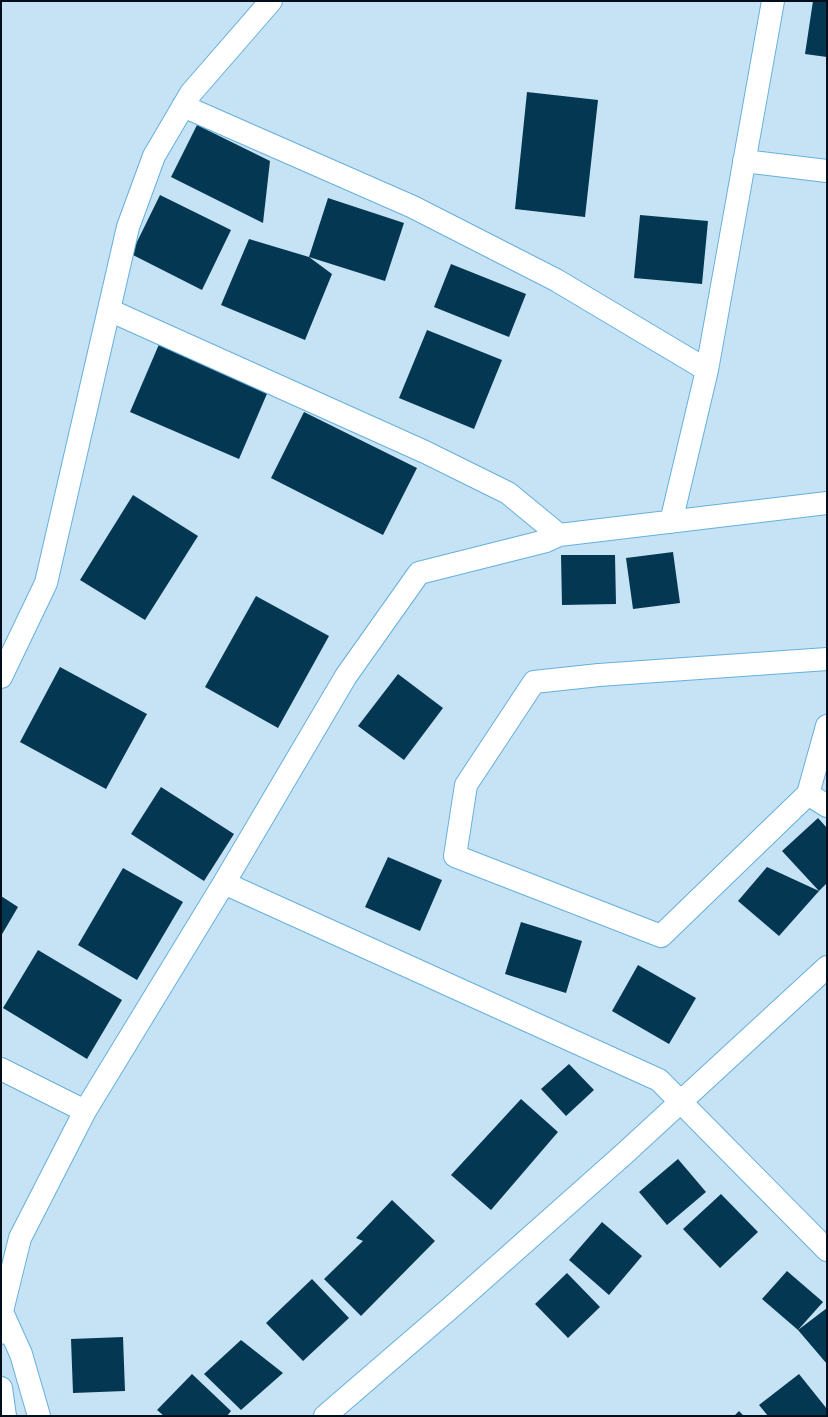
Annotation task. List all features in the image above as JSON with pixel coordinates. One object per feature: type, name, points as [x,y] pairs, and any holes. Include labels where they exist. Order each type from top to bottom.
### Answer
[{"type":"street","points":[[1,677],[46,582],[128,227],[154,156],[191,93],[270,1]]},
{"type":"street","points":[[670,522],[706,370],[773,1]]},
{"type":"street","points":[[183,106],[413,208],[556,280],[706,370]]},
{"type":"street","points":[[744,160],[827,171]]},
{"type":"street","points":[[109,310],[425,452],[508,493],[559,535]]},
{"type":"street","points":[[1,1333],[2,1311],[20,1238],[85,1111],[224,883],[346,676],[419,573],[546,541],[559,535],[827,503]]},
{"type":"street","points":[[827,659],[599,675],[534,682],[466,785],[455,856],[661,936],[808,794],[827,726]]},
{"type":"street","points":[[808,794],[827,806]]},
{"type":"street","points":[[224,883],[659,1080],[827,1250]]},
{"type":"street","points":[[326,1416],[455,1304],[681,1101],[827,967]]},
{"type":"street","points":[[1,1069],[85,1111]]},
{"type":"street","points":[[2,1311],[21,1354],[39,1416]]},
{"type":"street","points":[[1,1388],[5,1416]]},
{"type":"building","points":[[813,1],[827,1],[827,57],[805,54]]},
{"type":"building","points":[[527,92],[598,100],[585,217],[515,209]]},
{"type":"building","points":[[197,125],[270,161],[263,223],[171,177]]},
{"type":"building","points":[[160,195],[231,230],[202,290],[131,254]]},
{"type":"building","points":[[328,198],[404,223],[385,281],[309,257]]},
{"type":"building","points":[[640,215],[708,221],[702,284],[634,278]]},
{"type":"building","points":[[249,239],[309,257],[332,274],[305,340],[221,305]]},
{"type":"building","points":[[451,264],[526,294],[509,337],[434,307]]},
{"type":"building","points":[[427,330],[502,360],[474,429],[399,398]]},
{"type":"building","points":[[160,342],[269,389],[239,459],[130,412]]},
{"type":"building","points":[[304,412],[417,468],[383,535],[271,478]]},
{"type":"building","points":[[133,495],[198,536],[145,620],[80,580]]},
{"type":"building","points":[[673,552],[680,603],[633,609],[626,558]]},
{"type":"building","points":[[561,555],[615,555],[616,604],[562,605]]},
{"type":"building","points":[[256,596],[329,636],[278,728],[205,687]]},
{"type":"building","points":[[60,667],[147,714],[106,789],[20,742]]},
{"type":"building","points":[[398,674],[443,708],[404,760],[358,726]]},
{"type":"building","points":[[161,787],[234,834],[204,881],[131,834]]},
{"type":"building","points":[[818,818],[827,828],[827,883],[819,891],[782,851]]},
{"type":"building","points":[[388,857],[442,880],[420,931],[365,907]]},
{"type":"building","points":[[767,867],[819,891],[779,936],[738,901]]},
{"type":"building","points":[[123,868],[183,902],[137,980],[78,945]]},
{"type":"building","points":[[1,896],[18,907],[1,936]]},
{"type":"building","points":[[521,922],[582,941],[566,993],[505,974]]},
{"type":"building","points":[[38,950],[122,1000],[87,1059],[3,1008]]},
{"type":"building","points":[[638,965],[696,998],[669,1044],[612,1011]]},
{"type":"building","points":[[569,1064],[594,1090],[566,1116],[541,1089]]},
{"type":"building","points":[[521,1099],[558,1132],[491,1210],[451,1175]]},
{"type":"building","points":[[678,1159],[706,1192],[667,1225],[639,1192]]},
{"type":"building","points":[[721,1194],[758,1232],[720,1268],[683,1229]]},
{"type":"building","points":[[392,1200],[435,1241],[361,1316],[324,1279],[363,1241],[356,1238]]},
{"type":"building","points":[[602,1222],[642,1256],[609,1295],[569,1260]]},
{"type":"building","points":[[787,1271],[823,1302],[798,1330],[762,1299]]},
{"type":"building","points":[[567,1273],[600,1307],[568,1338],[535,1304]]},
{"type":"building","points":[[312,1279],[349,1318],[303,1361],[266,1323]]},
{"type":"building","points":[[827,1308],[827,1364],[798,1330]]},
{"type":"building","points":[[123,1337],[125,1391],[73,1393],[71,1339]]},
{"type":"building","points":[[241,1340],[283,1373],[241,1410],[204,1374]]},
{"type":"building","points":[[192,1374],[231,1411],[227,1416],[164,1416],[157,1410]]},
{"type":"building","points":[[799,1374],[827,1409],[827,1414],[825,1416],[768,1416],[759,1405]]},
{"type":"building","points":[[739,1411],[744,1416],[734,1416]]}]
